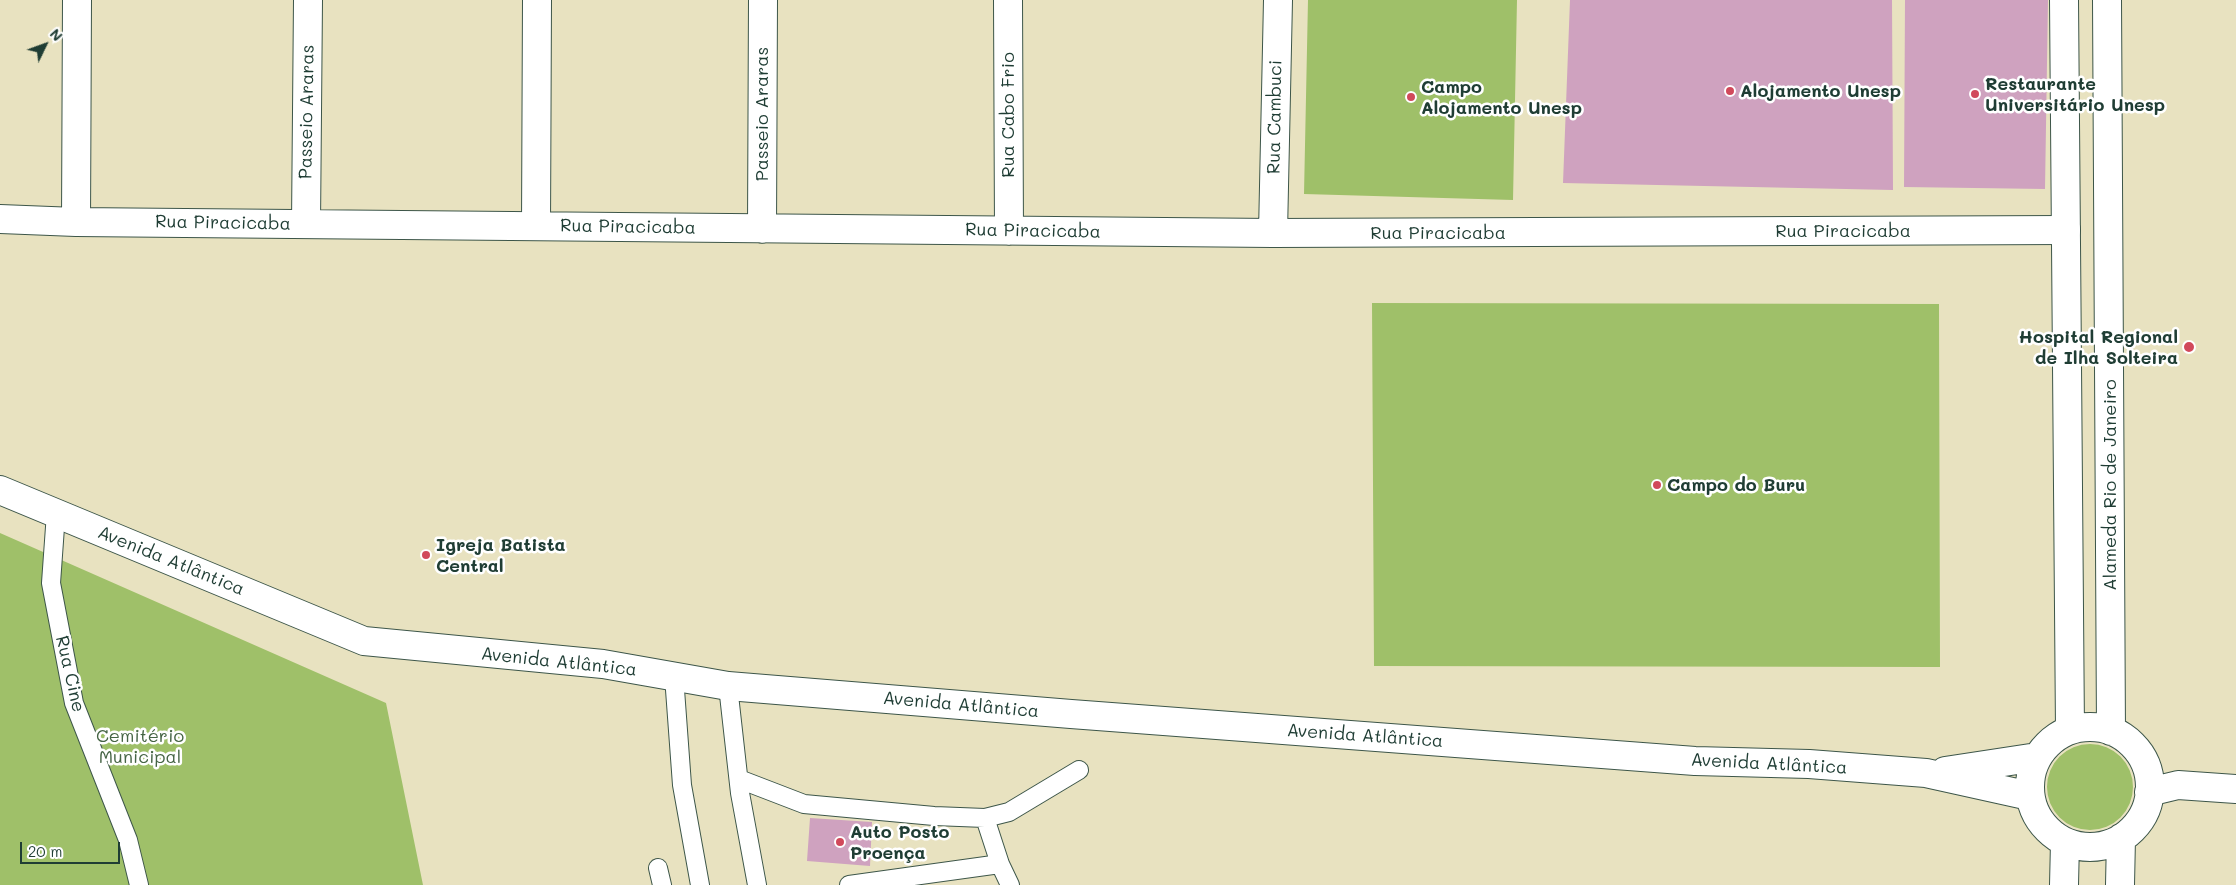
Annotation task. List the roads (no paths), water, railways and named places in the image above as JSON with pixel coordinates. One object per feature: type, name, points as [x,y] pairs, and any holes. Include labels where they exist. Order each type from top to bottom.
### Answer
[{"type":"street","points":[[76,222],[77,0]]},
{"type":"street","name":"Passeio Araras","points":[[306,224],[308,0]]},
{"type":"street","points":[[536,226],[537,0]]},
{"type":"street","name":"Passeio Araras","points":[[762,228],[763,0]]},
{"type":"street","name":"Rua Cabo Frio","points":[[1008,0],[1009,231]]},
{"type":"street","name":"Rua Cambuci","points":[[1273,233],[1278,0]]},
{"type":"street","points":[[2064,0],[2070,730]]},
{"type":"street","name":"Alameda Rio de Janeiro","points":[[2107,0],[2111,731]]},
{"type":"street","name":"Rua Piracicaba","points":[[0,219],[76,222],[1273,233],[2066,230]]},
{"type":"street","points":[[0,477],[26,500]]},
{"type":"street","name":"Avenida Atlântica","points":[[0,490],[160,559],[364,641],[603,664],[728,686],[1061,714],[1695,761],[1809,764],[1926,774],[2030,796]]},
{"type":"street","points":[[2146,765],[2149,792],[2145,810],[2136,826],[2122,838],[2104,845],[2084,846],[2065,842],[2049,831],[2037,815],[2030,796],[2030,776],[2037,757],[2046,745],[2057,736],[2070,730],[2091,727],[2111,731],[2132,745],[2146,765],[2178,785]]},
{"type":"street","name":"Avenida Atlântica","points":[[1926,774],[2037,757]]},
{"type":"street","points":[[2149,792],[2178,785],[2236,789]]},
{"type":"street","points":[[2120,885],[2122,838]]},
{"type":"street","points":[[2064,885],[2065,842]]},
{"type":"lane","name":"Rua Cine","points":[[56,513],[51,583],[74,703],[128,840],[139,885]]},
{"type":"lane","points":[[674,676],[682,785],[700,885]]},
{"type":"lane","points":[[728,686],[739,779],[757,885]]},
{"type":"lane","points":[[739,779],[804,804],[934,816],[985,818],[1009,812],[1079,770]]},
{"type":"lane","points":[[985,818],[1000,864],[1010,885]]},
{"type":"lane","points":[[849,885],[1000,864]]},
{"type":"lane","points":[[658,868],[662,885]]},
{"type":"place","name":"Alojamento Unesp","points":[[1730,91]]},
{"type":"place","name":"Restaurante Universitário Unesp","points":[[1975,94]]},
{"type":"place","name":"Campo Alojamento Unesp","points":[[1411,97]]},
{"type":"place","name":"Hospital Regional de Ilha Solteira","points":[[2189,347]]},
{"type":"place","name":"Campo do Buru","points":[[1657,485]]},
{"type":"place","name":"Igreja Batista Central","points":[[426,555]]},
{"type":"place","name":"Auto Posto Proença","points":[[840,842]]},
{"type":"park label","name":"Cemitério Municipal","points":[[140,746]]}]
